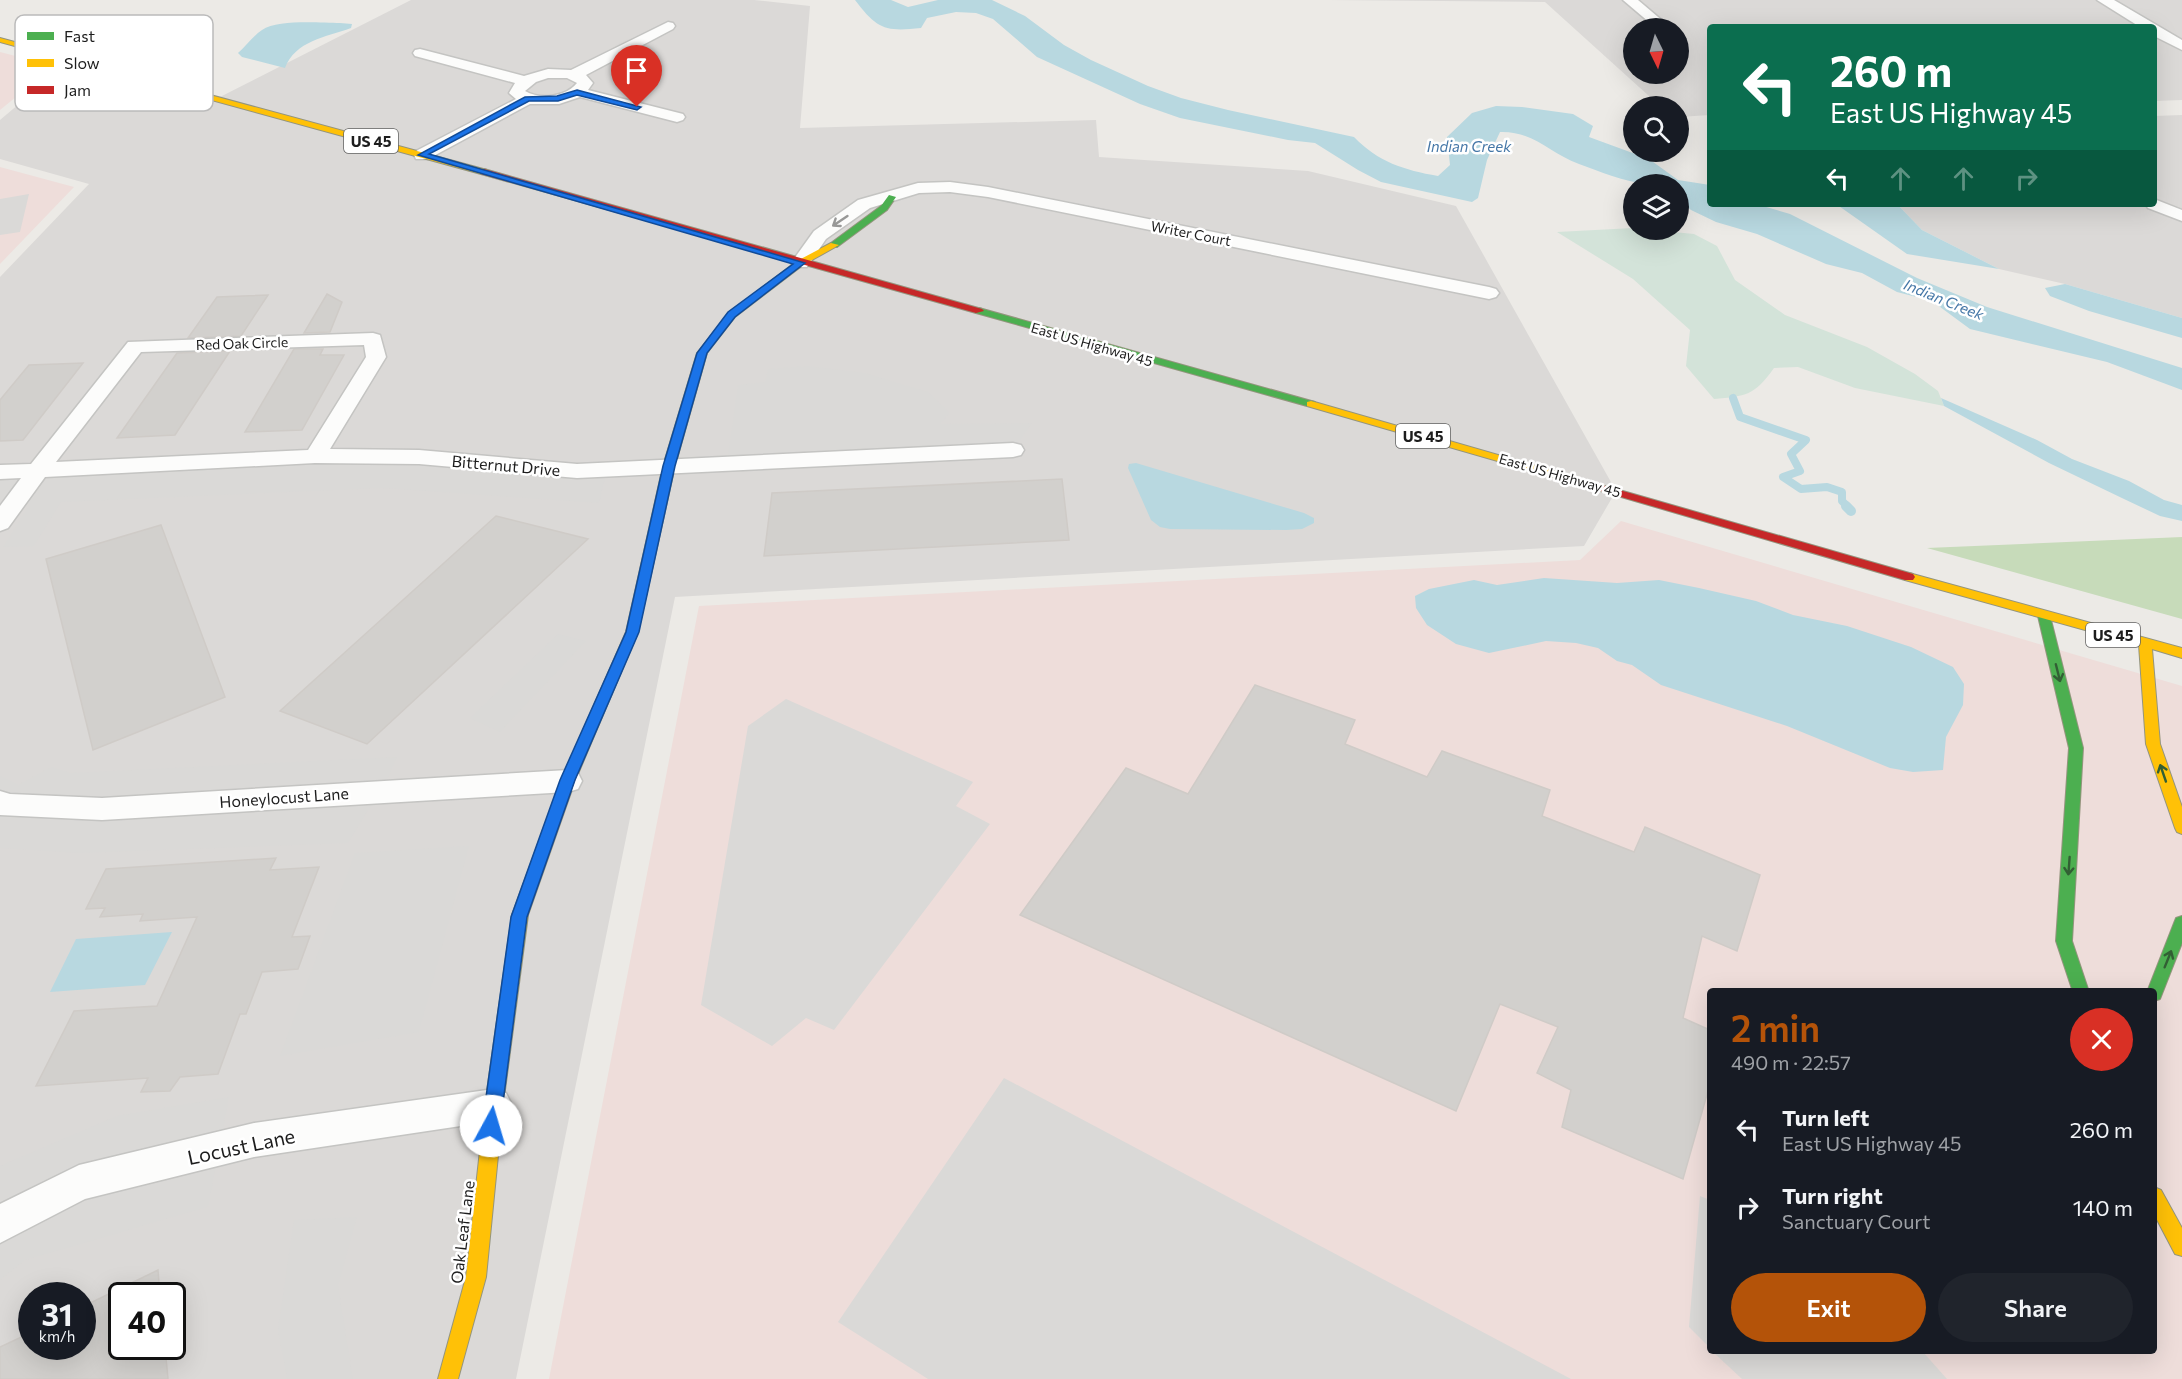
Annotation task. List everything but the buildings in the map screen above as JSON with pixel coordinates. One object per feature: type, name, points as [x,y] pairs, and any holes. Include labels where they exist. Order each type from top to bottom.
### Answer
[{"type":"main road","name":"East US Highway 45","points":[[0,40],[15,44]]},
{"type":"main road","name":"East US Highway 45","points":[[213,98],[1376,423],[2044,616],[2182,653]]},
{"type":"main road","name":"Oak Leaf Lane","points":[[448,1379],[476,1277],[494,1105],[519,917],[568,780],[632,632],[669,466],[702,353],[732,315],[800,263]]},
{"type":"main road","points":[[2044,616],[2076,748],[2064,941],[2080,988]]},
{"type":"main road","points":[[2145,643],[2153,744],[2182,828]]},
{"type":"main road","points":[[2156,988],[2182,923]]},
{"type":"main road","points":[[2157,1201],[2182,1247]]},
{"type":"street","points":[[1630,0],[1652,18]]},
{"type":"street","points":[[2104,0],[2145,24]]},
{"type":"street","points":[[574,75],[668,26]]},
{"type":"street","points":[[2157,32],[2182,46]]},
{"type":"street","points":[[420,53],[526,81]]},
{"type":"street","points":[[422,155],[527,99],[558,99],[577,92],[585,83],[583,79],[574,75],[546,74],[526,81],[517,89],[517,93],[527,99]]},
{"type":"street","points":[[577,92],[677,117]]},
{"type":"street","name":"Writer Court","points":[[800,263],[820,235],[864,204],[918,188],[950,187],[988,192],[1490,293]]},
{"type":"street","points":[[2157,205],[2182,216]]},
{"type":"street","name":"Red Oak Circle","points":[[38,470],[135,346],[373,339],[376,357],[315,456]]},
{"type":"street","name":"Bitternut Drive","points":[[0,472],[315,456],[419,457],[577,471],[1013,450]]},
{"type":"street","points":[[0,523],[38,470]]},
{"type":"street","name":"Honeylocust Lane","points":[[0,802],[4,805],[102,809],[568,780]]},
{"type":"street","name":"Locust Lane","points":[[0,1224],[79,1183],[246,1142],[494,1105]]},
{"type":"shaded area","points":[[411,0],[754,0],[810,6],[800,128],[1096,120],[1099,157],[1308,171],[1456,206],[1616,491],[1584,546],[675,597],[516,1379],[0,1379],[0,277],[89,184],[0,159],[0,120],[15,107],[15,111],[213,111],[213,98],[216,99]]},
{"type":"shaded area","points":[[1329,0],[2182,0],[2182,100],[2157,101],[2157,24],[1707,24],[1707,115],[1689,116],[1689,96],[1649,96],[1636,84],[1689,84],[1689,18],[1623,18],[1623,73],[1545,2]]},
{"type":"shaded area","points":[[0,52],[15,56],[15,98],[0,110]]},
{"type":"shaded area","points":[[2182,115],[2182,318],[2065,284],[1999,269],[1922,230],[1900,207],[2157,207],[2157,116]]},
{"type":"shaded area","points":[[0,167],[74,187],[0,264]]},
{"type":"shaded area","points":[[29,194],[20,232],[0,235],[0,199]]},
{"type":"shaded area","points":[[1623,229],[1623,240],[1689,240],[1689,234],[1694,234],[1717,246],[1735,280],[1785,315],[1867,347],[1915,374],[1938,391],[1944,406],[1855,388],[1798,367],[1774,368],[1761,384],[1748,393],[1714,399],[1686,366],[1690,330],[1633,279],[1557,232]]},
{"type":"shaded area","points":[[807,366],[865,373],[928,392],[950,413],[940,424],[1032,423],[1013,450],[727,463],[738,385],[765,382],[768,369]]},
{"type":"shaded area","points":[[283,458],[607,469],[599,503],[382,488],[61,502],[34,546],[3,547],[30,504],[0,505],[0,472]]},
{"type":"shaded area","points":[[1621,521],[2182,686],[2182,1379],[549,1379],[699,606],[1580,560]]},
{"type":"shaded area","points":[[558,634],[586,641],[500,732],[470,718]]},
{"type":"shaded area","points":[[786,699],[973,782],[956,806],[990,824],[834,1030],[806,1018],[772,1046],[701,1005],[748,726]]},
{"type":"shaded area","points":[[397,757],[389,776],[348,843],[79,853],[0,848],[0,776],[18,785],[51,767],[70,773]]},
{"type":"shaded area","points":[[469,846],[419,1032],[280,1056],[355,853]]},
{"type":"shaded area","points":[[1004,1078],[1571,1379],[928,1379],[838,1322]]},
{"type":"shaded area","points":[[229,1097],[208,1207],[25,1260],[0,1280],[0,1166],[117,1116]]},
{"type":"shaded area","points":[[1700,1196],[1707,1199],[1707,1345],[1689,1327]]},
{"type":"shaded area","points":[[357,1217],[338,1286],[353,1379],[287,1379],[278,1329],[294,1220]]},
{"type":"shaded area","points":[[1715,1354],[1925,1354],[1947,1379],[1742,1379]]},
{"type":"green space","points":[[2182,537],[2182,619],[1927,548]]},
{"type":"water","name":"Indian Creek","points":[[855,0],[891,0],[908,7],[938,0],[992,0],[1025,16],[1064,45],[1091,60],[1148,86],[1181,98],[1228,110],[1354,137],[1372,153],[1392,164],[1438,176],[1450,165],[1447,137],[1472,113],[1496,106],[1573,114],[1593,126],[1589,137],[1623,149],[1623,162],[1653,162],[1670,174],[1623,174],[1623,179],[1579,164],[1522,135],[1500,132],[1487,160],[1478,198],[1472,202],[1381,182],[1315,143],[1288,140],[1180,118],[1140,104],[1037,57],[993,19],[976,13],[956,12],[927,18],[921,28],[890,29],[876,23]]},
{"type":"water","points":[[278,24],[352,24],[351,28],[312,41],[296,52],[285,68],[242,57],[238,53],[259,32]]},
{"type":"water","name":"Indian Creek","points":[[1689,182],[1707,185],[1707,207],[1766,207],[1790,214],[1917,278],[1987,307],[2182,368],[2182,390],[2107,362],[1970,329],[1932,301],[1897,292],[1862,273],[1826,264],[1757,234],[1716,222],[1689,208]]},
{"type":"water","points":[[1840,207],[1900,207],[1922,230],[1999,269],[1907,254]]},
{"type":"water","points":[[2065,284],[2182,318],[2182,338],[2089,311],[2050,296],[2045,288]]},
{"type":"water","points":[[1941,398],[2037,440],[2072,459],[2129,481],[2164,500],[2182,505],[2182,521],[2160,516],[2049,463],[1944,406]]},
{"type":"water","points":[[1136,463],[1304,513],[1314,518],[1314,523],[1302,529],[1286,530],[1160,527],[1151,520],[1128,468],[1129,464]]},
{"type":"water","points":[[1544,578],[1617,583],[1659,580],[1699,588],[1756,601],[1793,615],[1847,626],[1911,647],[1953,667],[1964,684],[1963,705],[1946,737],[1943,770],[1913,772],[1890,768],[1787,726],[1661,685],[1632,665],[1617,661],[1598,648],[1576,643],[1546,641],[1489,653],[1456,644],[1427,625],[1416,608],[1415,596],[1429,589],[1474,580],[1497,585]]},
{"type":"water","points":[[172,932],[145,985],[50,992],[76,939]]},
{"type":"waterway","points":[[1733,398],[1740,417],[1806,440],[1791,454],[1800,471],[1783,477],[1801,489],[1827,487],[1842,492],[1842,501],[1848,507]]},
{"type":"waterway","points":[[1846,506],[1851,511]]},
{"type":"traffic: fast","points":[[834,245],[884,208],[892,197]]},
{"type":"traffic: fast","points":[[979,311],[1311,404]]},
{"type":"traffic: fast","points":[[2044,616],[2076,748],[2064,941],[2080,988]]},
{"type":"traffic: fast","points":[[2156,988],[2182,923]]},
{"type":"traffic: slow","points":[[0,40],[15,44]]},
{"type":"traffic: slow","points":[[213,98],[484,172]]},
{"type":"traffic: slow","points":[[649,556],[669,466],[702,353],[732,315],[800,263],[834,245]]},
{"type":"traffic: slow","points":[[1311,404],[1567,478]]},
{"type":"traffic: slow","points":[[1909,577],[2182,653]]},
{"type":"traffic: slow","points":[[2145,643],[2153,744],[2182,828]]},
{"type":"traffic: slow","points":[[448,1379],[476,1277],[494,1105],[520,915]]},
{"type":"traffic: slow","points":[[2157,1201],[2182,1247]]},
{"type":"traffic: jam","points":[[484,172],[979,311]]},
{"type":"traffic: jam","points":[[1567,478],[1909,577]]},
{"type":"traffic: jam","points":[[520,915],[568,781],[632,632],[649,556]]},
{"type":"route","points":[[491,1126],[519,917],[568,780],[632,632],[669,466],[702,353],[732,315],[800,263],[422,155],[527,99],[558,99],[577,92],[637,107]]}]
